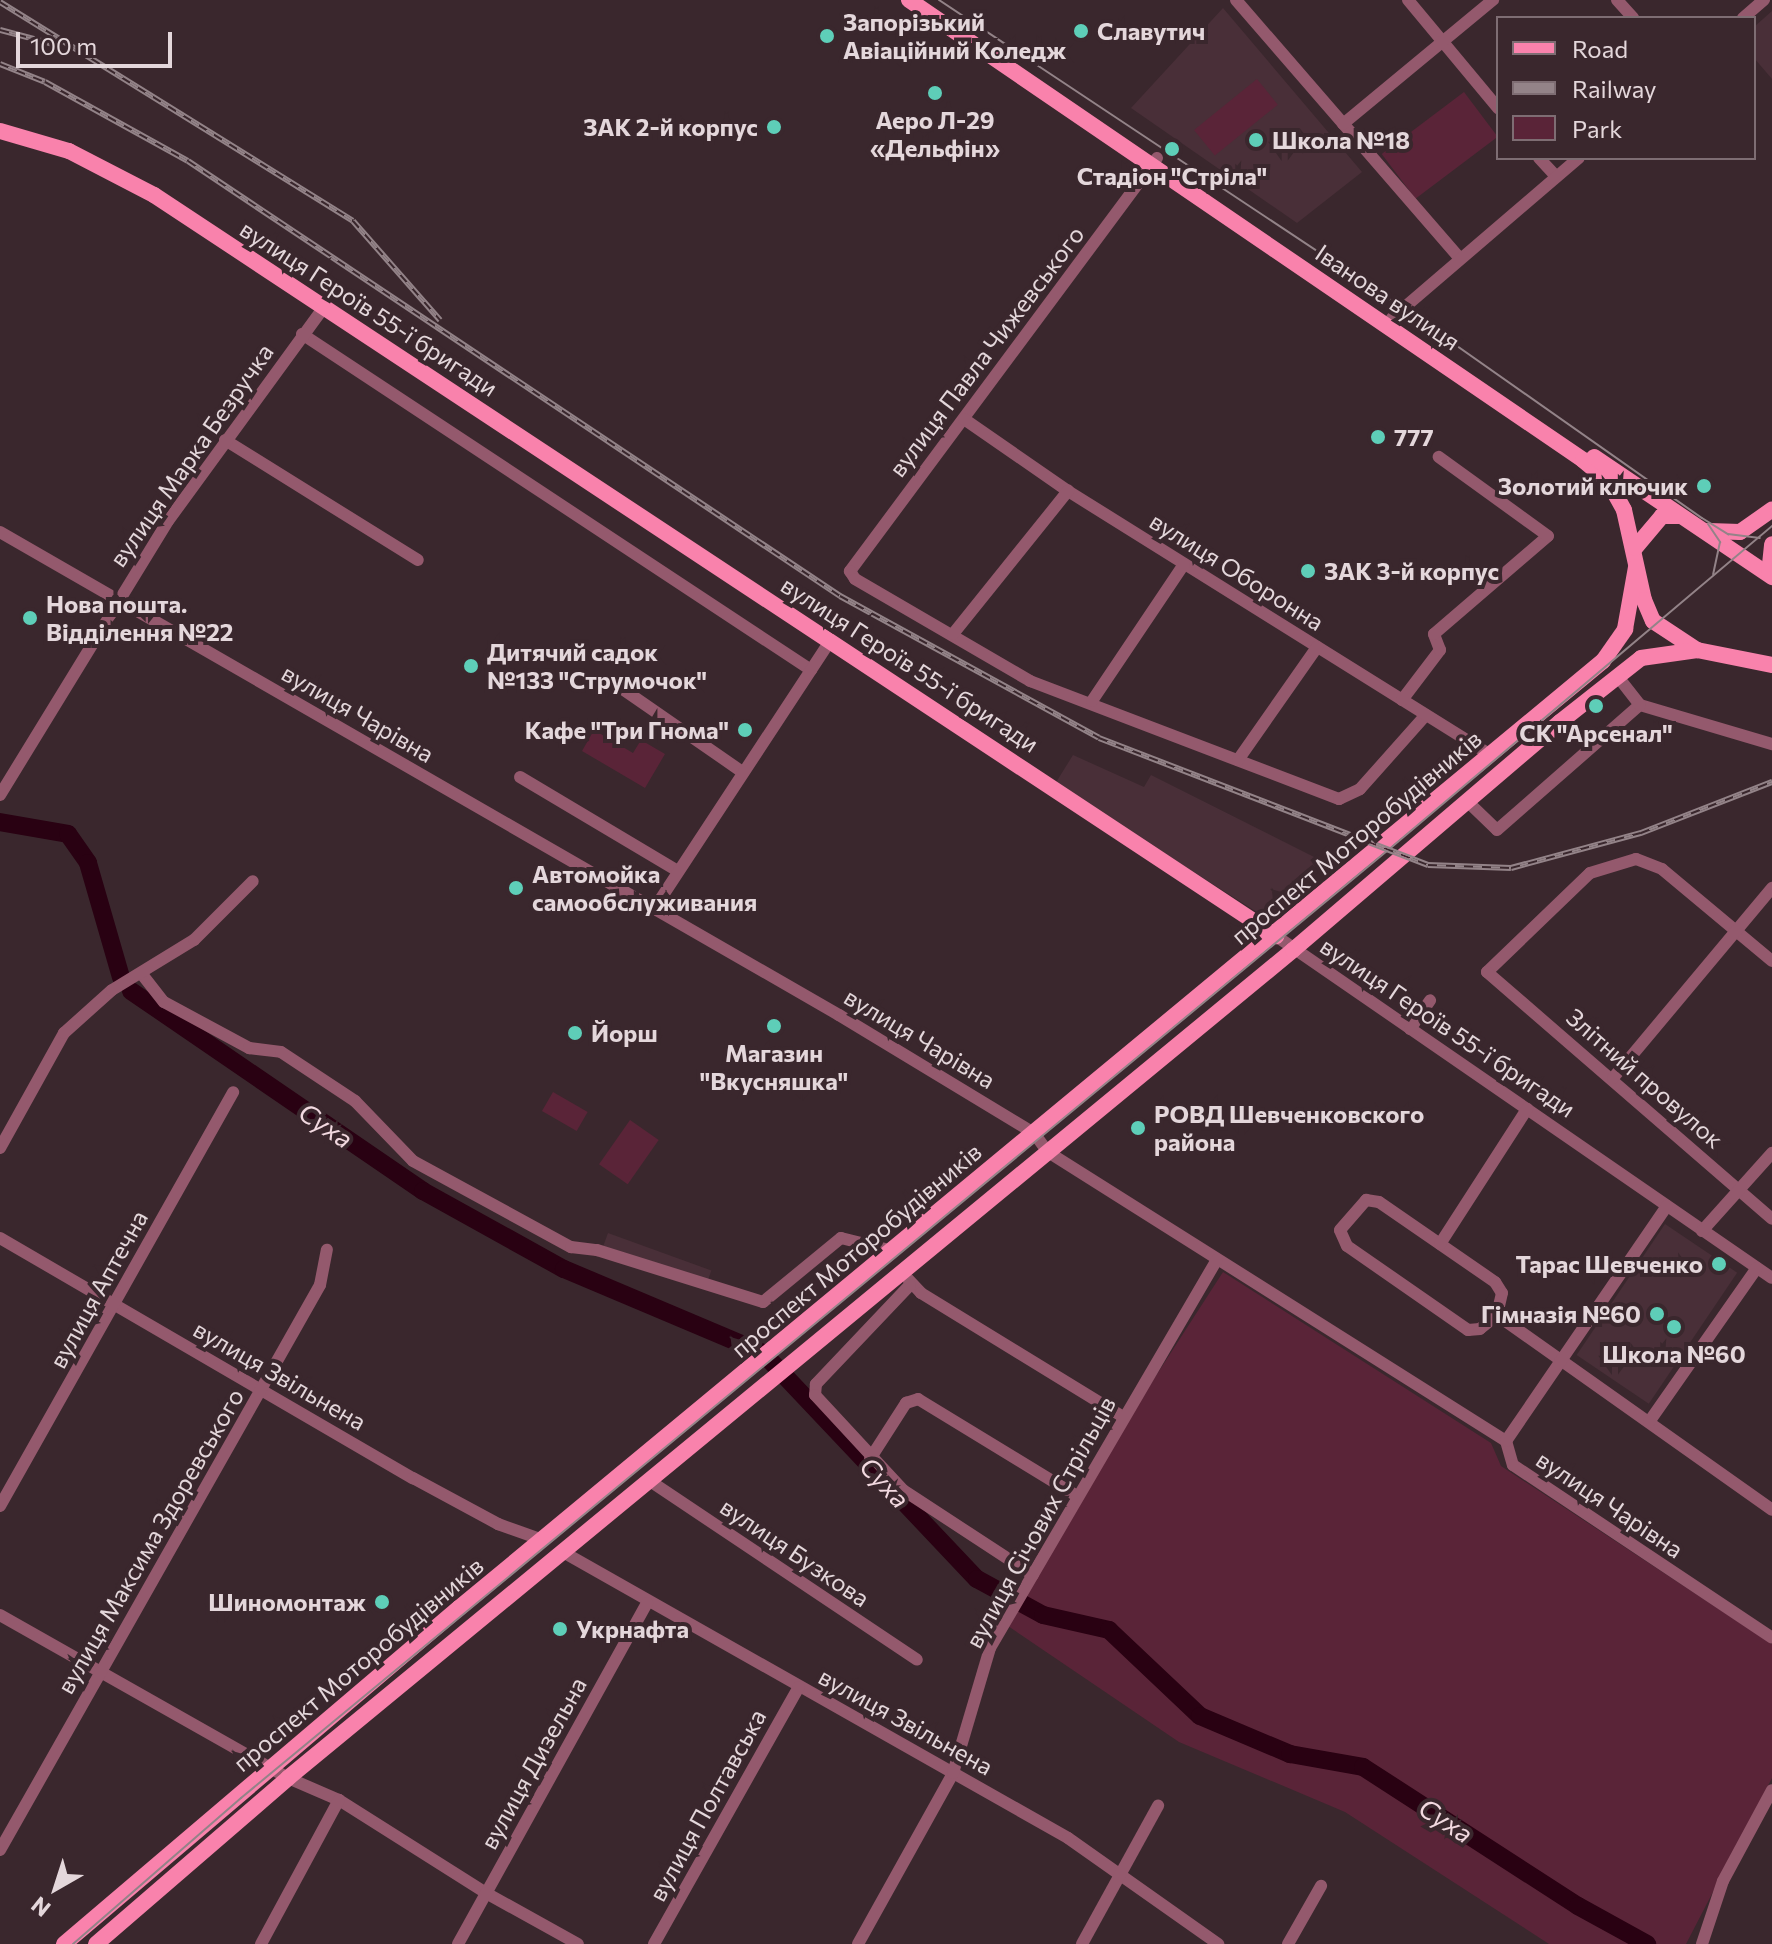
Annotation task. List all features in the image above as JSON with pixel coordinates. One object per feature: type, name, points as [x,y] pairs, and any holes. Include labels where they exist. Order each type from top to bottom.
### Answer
[{"type":"main road","name":"Іванова вулиця","points":[[909,0],[1392,318],[1770,575]]},
{"type":"main road","name":"Іванова вулиця","points":[[925,0],[1597,470],[1618,496],[1653,621],[1697,650],[1772,665]]},
{"type":"main road","name":"вулиця Героїв 55-ї бригади","points":[[0,131],[110,169],[1276,936]]},
{"type":"main road","points":[[1697,527],[1736,534],[1772,510]]},
{"type":"main road","points":[[1635,548],[1662,516],[1680,516]]},
{"type":"main road","points":[[1770,575],[1772,544]]},
{"type":"main road","name":"проспект Моторобудівників","points":[[64,1944],[543,1540],[1276,936],[1617,646],[1625,629],[1636,567]]},
{"type":"main road","name":"проспект Моторобудівників","points":[[96,1944],[288,1778],[811,1348],[908,1278],[1048,1152],[1617,676],[1650,655],[1697,650]]},
{"type":"street","points":[[1236,0],[1460,259]]},
{"type":"street","points":[[1408,0],[1496,106]]},
{"type":"street","points":[[1343,124],[1493,0]]},
{"type":"street","points":[[1617,0],[1631,16]]},
{"type":"street","points":[[1745,16],[1764,0]]},
{"type":"street","points":[[1541,160],[1556,176]]},
{"type":"street","points":[[1392,318],[1576,160]]},
{"type":"street","name":"вулиця Павла Чижевського","points":[[853,562],[964,419],[1154,161]]},
{"type":"street","name":"вулиця Марка Безручка","points":[[0,795],[117,602],[225,440],[324,307]]},
{"type":"street","points":[[302,334],[811,670]]},
{"type":"street","name":"вулиця Оборонна","points":[[964,419],[1068,491],[1491,755]]},
{"type":"street","points":[[225,440],[418,560]]},
{"type":"street","points":[[1402,700],[1440,650],[1434,634],[1548,536],[1439,457]]},
{"type":"street","points":[[953,634],[1068,491]]},
{"type":"street","name":"вулиця Чарівна","points":[[0,532],[654,909],[1034,1133],[1048,1152],[1506,1441],[1513,1465],[1772,1638]]},
{"type":"street","name":"вулиця Героїв 55-ї бригади","points":[[853,562],[855,579],[1030,681],[1092,701],[1339,799],[1350,797],[1426,715]]},
{"type":"street","points":[[1092,701],[1184,564]]},
{"type":"street","points":[[654,909],[741,771],[830,641]]},
{"type":"street","points":[[1238,760],[1317,647]]},
{"type":"street","points":[[1617,676],[1640,705],[1772,744]]},
{"type":"street","points":[[611,681],[741,771]]},
{"type":"street","points":[[1468,802],[1497,830],[1640,705]]},
{"type":"street","points":[[520,777],[676,870]]},
{"type":"street","name":"Злітний провулок","points":[[1737,931],[1662,869],[1636,859],[1590,873],[1487,972],[1613,1078],[1772,1219]]},
{"type":"street","points":[[0,1148],[64,1033],[112,990],[194,940],[253,881]]},
{"type":"street","points":[[1613,1078],[1772,888]]},
{"type":"street","points":[[1737,931],[1772,961]]},
{"type":"street","name":"вулиця Героїв 55-ї бригади","points":[[1276,936],[1772,1278]]},
{"type":"street","points":[[141,973],[164,1002],[249,1048],[281,1052],[355,1101],[413,1161],[571,1247],[597,1250],[763,1302],[841,1238],[893,1251]]},
{"type":"street","points":[[1410,1029],[1430,1000]]},
{"type":"street","name":"вулиця Аптечна","points":[[0,1506],[233,1092]]},
{"type":"street","points":[[1440,1244],[1527,1109]]},
{"type":"street","points":[[1702,1231],[1772,1153]]},
{"type":"street","points":[[1372,1200],[1500,1287],[1497,1315],[1480,1329],[1468,1330],[1347,1246],[1339,1236],[1360,1203],[1372,1200]]},
{"type":"street","points":[[1506,1441],[1564,1362],[1667,1206]]},
{"type":"street","name":"вулиця Звільнена","points":[[0,1238],[113,1307],[262,1386],[413,1478],[498,1524],[543,1540]]},
{"type":"street","name":"вулиця Максима Здоревського","points":[[0,1850],[320,1285],[327,1250]]},
{"type":"street","name":"вулиця Січових Стрільців","points":[[858,1944],[953,1773],[990,1648],[1217,1260]]},
{"type":"street","points":[[1649,1422],[1757,1268]]},
{"type":"street","points":[[1033,1575],[903,1490],[870,1459],[814,1390],[908,1278],[1123,1417]]},
{"type":"street","points":[[1497,1315],[1772,1510]]},
{"type":"street","points":[[870,1459],[906,1403],[918,1399],[1077,1496]]},
{"type":"street","name":"вулиця Бузкова","points":[[650,1481],[917,1660]]},
{"type":"street","name":"вулиця Звільнена","points":[[563,1552],[647,1603],[1068,1838],[1119,1878],[1218,1944]]},
{"type":"street","name":"вулиця Дизельна","points":[[458,1944],[647,1603]]},
{"type":"street","points":[[0,1615],[288,1778],[339,1800],[486,1893],[578,1944]]},
{"type":"street","name":"вулиця Полтавська","points":[[654,1944],[799,1687]]},
{"type":"street","points":[[1702,1944],[1723,1881],[1772,1790]]},
{"type":"street","points":[[261,1944],[339,1800]]},
{"type":"street","points":[[1082,1944],[1158,1806]]},
{"type":"street","points":[[1288,1944],[1321,1886]]},
{"type":"shaded area","name":"Школа №18","points":[[1223,8],[1362,172],[1297,223],[1131,108]]},
{"type":"shaded area","points":[[1772,11],[1772,79],[1756,60],[1756,25]]},
{"type":"shaded area","points":[[1073,755],[1144,787],[1151,775],[1320,860],[1271,921],[1055,784]]},
{"type":"shaded area","name":"Гімназія №60","points":[[1665,1224],[1737,1273],[1649,1404],[1577,1355]]},
{"type":"shaded area","points":[[608,1233],[711,1271],[705,1289],[601,1252]]},
{"type":"green space","points":[[1257,79],[1278,105],[1215,156],[1194,130]]},
{"type":"green space","points":[[1464,92],[1496,138],[1415,199],[1382,154]]},
{"type":"green space","points":[[594,730],[633,753],[641,740],[665,754],[645,788],[582,751]]},
{"type":"green space","points":[[553,1092],[588,1112],[577,1131],[542,1111]]},
{"type":"green space","points":[[630,1120],[659,1140],[628,1184],[599,1164]]},
{"type":"green space","points":[[1223,1272],[1491,1443],[1501,1466],[1772,1644],[1772,1778],[1686,1944],[1549,1944],[1345,1812],[1179,1742],[1008,1626],[1128,1419]]},
{"type":"waterway","points":[[0,822],[68,834],[88,863],[121,977]]},
{"type":"waterway","name":"Суха","points":[[131,991],[423,1191],[564,1269],[763,1353],[977,1579],[1043,1615],[1109,1630],[1200,1716],[1290,1754],[1363,1767],[1578,1906],[1647,1944]]},
{"type":"tram line","points":[[939,0],[1403,308],[1702,518],[1728,534],[1760,538]]},
{"type":"tram line","points":[[1708,524],[1720,542],[1713,574]]},
{"type":"tram line","points":[[73,1944],[241,1798],[1387,851],[1772,526]]},
{"type":"railway","points":[[0,2],[353,221],[440,320]]},
{"type":"railway","points":[[0,30],[60,46]]},
{"type":"railway","points":[[0,64],[45,82],[188,161],[840,596],[1099,738],[1428,865],[1511,868],[1641,833],[1772,782]]},
{"type":"place","name":"Славутич","points":[[1081,31]]},
{"type":"place","name":"Запорізький Авіаційний Коледж","points":[[827,36]]},
{"type":"place","name":"Аеро Л-29 «Дельфін»","points":[[935,93]]},
{"type":"place","name":"ЗАК 2-й корпус","points":[[774,127]]},
{"type":"place","name":"Школа №18","points":[[1256,140]]},
{"type":"place","name":"Стадіон \"Стріла\"","points":[[1172,149]]},
{"type":"place","name":"777","points":[[1378,437]]},
{"type":"place","name":"Золотий ключик","points":[[1704,486]]},
{"type":"place","name":"ЗАК 3-й корпус","points":[[1308,571]]},
{"type":"place","name":"Нова пошта. Відділення №22","points":[[30,618]]},
{"type":"place","name":"Дитячий садок №133 \"Струмочок\"","points":[[471,666]]},
{"type":"place","name":"СК \"Арсенал\"","points":[[1596,706]]},
{"type":"place","name":"Кафе \"Три Гнома\"","points":[[745,730]]},
{"type":"place","name":"Автомойка самообслуживания","points":[[516,888]]},
{"type":"place","name":"Магазин \"Вкусняшка\"","points":[[774,1026]]},
{"type":"place","name":"Йорш","points":[[575,1033]]},
{"type":"place","name":"РОВД Шевченковского района","points":[[1138,1128]]},
{"type":"place","name":"Тарас Шевченко","points":[[1719,1264]]},
{"type":"place","name":"Гімназія №60","points":[[1657,1314]]},
{"type":"place","name":"Школа №60","points":[[1674,1327]]},
{"type":"place","name":"Шиномонтаж","points":[[382,1602]]},
{"type":"place","name":"Укрнафта","points":[[560,1629]]}]
